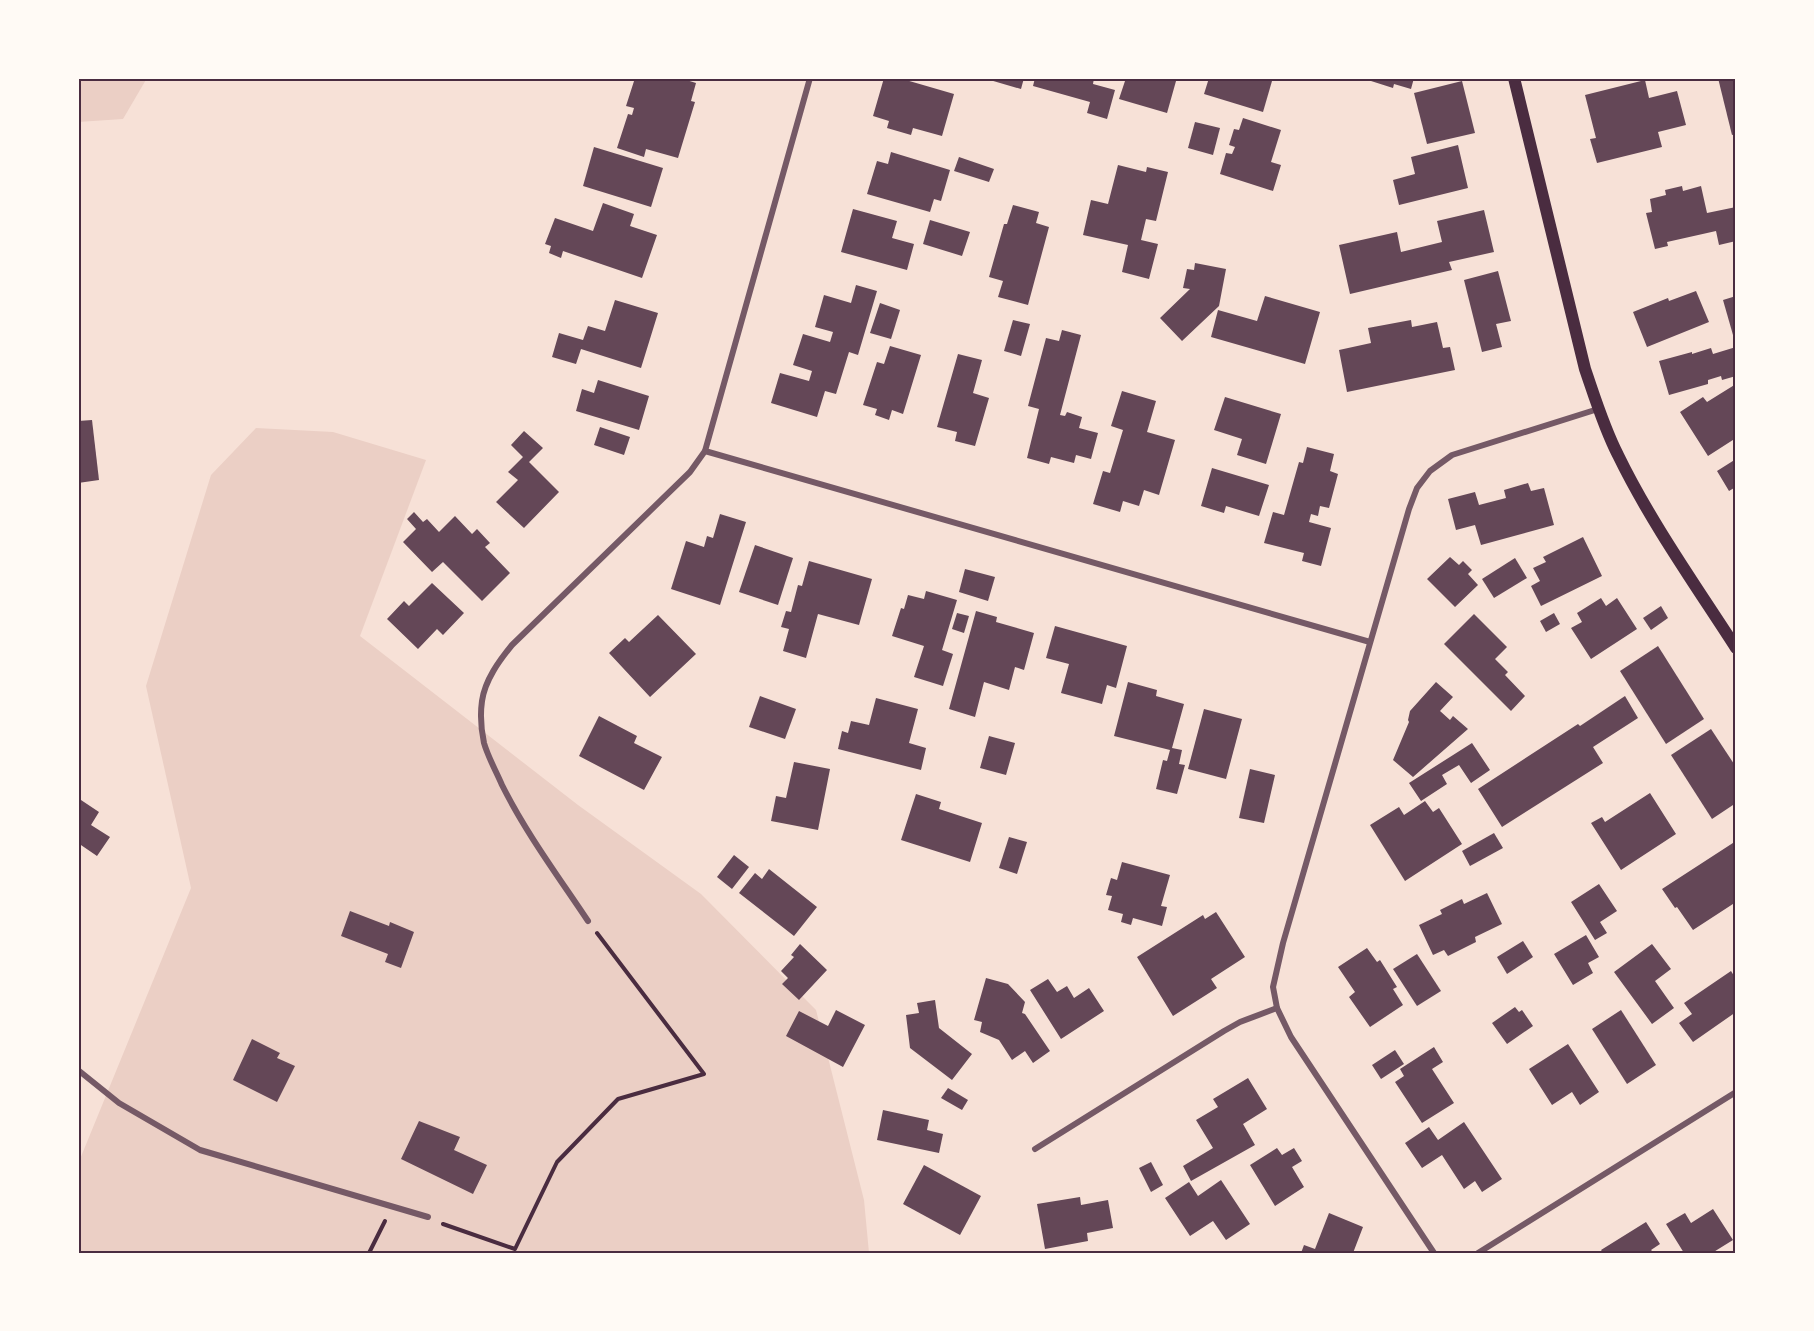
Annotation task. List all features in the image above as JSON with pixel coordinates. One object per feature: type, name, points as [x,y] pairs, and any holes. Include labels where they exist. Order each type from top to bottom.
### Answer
[{"type":"main road","points":[[1514,78],[1585,369],[1598,409],[1636,491],[1736,648]]},
{"type":"street","points":[[588,921],[515,811],[494,768],[484,743],[481,719],[482,699],[499,661],[512,645],[690,472],[705,451],[810,78]]},
{"type":"street","points":[[1434,1253],[1291,1037],[1276,1008],[1273,987],[1283,943],[1417,488],[1430,471],[1452,455],[1598,409]]},
{"type":"street","points":[[705,451],[1370,642]]},
{"type":"street","points":[[1035,1149],[1240,1022],[1276,1008]]},
{"type":"street","points":[[78,1070],[119,1103],[200,1150],[428,1217]]},
{"type":"street","points":[[1478,1253],[1736,1092]]},
{"type":"path","points":[[437,1222],[515,1249],[557,1162],[618,1099],[704,1074],[588,921]]},
{"type":"path","points":[[369,1253],[393,1206]]},
{"type":"shaded area","points":[[78,78],[147,78],[123,119],[78,122]]},
{"type":"shaded area","points":[[256,428],[333,432],[426,460],[360,636],[578,805],[701,894],[816,1010],[864,1200],[869,1253],[78,1253],[78,1164],[191,888],[146,686],[211,475]]},
{"type":"building","points":[[635,78],[680,78],[696,83],[691,101],[695,102],[678,158],[646,149],[644,157],[617,148],[628,114],[632,115],[634,108],[626,106]]},
{"type":"building","points":[[884,78],[899,78],[954,94],[942,136],[913,128],[911,135],[887,128],[889,121],[873,116]]},
{"type":"building","points":[[983,78],[1024,78],[1021,89]]},
{"type":"building","points":[[1035,78],[1094,78],[1093,84],[1115,90],[1107,119],[1087,113],[1090,102],[1033,86]]},
{"type":"building","points":[[1126,78],[1164,78],[1176,81],[1167,113],[1119,99]]},
{"type":"building","points":[[1209,78],[1262,78],[1272,81],[1263,112],[1204,94]]},
{"type":"building","points":[[1372,78],[1414,78],[1411,89],[1394,84],[1393,88],[1371,81]]},
{"type":"building","points":[[1718,78],[1736,78],[1736,134],[1732,135]]},
{"type":"building","points":[[1645,80],[1649,98],[1677,91],[1686,125],[1658,132],[1662,147],[1597,163],[1590,139],[1596,138],[1585,95]]},
{"type":"building","points":[[1462,81],[1475,133],[1427,144],[1414,93]]},
{"type":"building","points":[[1243,118],[1281,130],[1271,162],[1281,165],[1273,191],[1220,174],[1226,153],[1232,154],[1235,147],[1229,145],[1234,129],[1239,130]]},
{"type":"building","points":[[1195,122],[1220,128],[1213,155],[1188,148]]},
{"type":"building","points":[[1458,145],[1468,188],[1399,205],[1393,180],[1415,174],[1411,157]]},
{"type":"building","points":[[594,147],[663,168],[651,207],[583,186]]},
{"type":"building","points":[[891,152],[950,170],[941,201],[934,199],[930,212],[867,194],[877,161],[888,164]]},
{"type":"building","points":[[959,157],[994,169],[989,182],[954,171]]},
{"type":"building","points":[[1118,165],[1146,172],[1147,167],[1168,172],[1156,221],[1146,219],[1141,240],[1158,244],[1149,279],[1122,272],[1128,245],[1083,235],[1091,200],[1108,204]]},
{"type":"building","points":[[1682,186],[1683,191],[1701,186],[1707,213],[1736,207],[1736,241],[1719,245],[1716,231],[1667,242],[1668,246],[1655,249],[1646,213],[1652,212],[1650,199],[1666,195],[1665,190]]},
{"type":"building","points":[[603,203],[634,214],[630,226],[657,235],[642,278],[563,251],[561,258],[549,253],[551,246],[545,244],[555,218],[593,231]]},
{"type":"building","points":[[1013,205],[1039,212],[1036,223],[1049,227],[1028,305],[998,297],[1003,281],[989,277],[1004,224],[1007,224]]},
{"type":"building","points":[[853,209],[897,221],[892,238],[914,244],[907,270],[841,252]]},
{"type":"building","points":[[1484,210],[1494,252],[1449,262],[1452,270],[1350,294],[1339,245],[1397,232],[1401,252],[1442,242],[1437,221]]},
{"type":"building","points":[[930,220],[970,232],[962,256],[923,244]]},
{"type":"building","points":[[1195,263],[1226,269],[1219,306],[1182,341],[1160,318],[1190,289],[1183,288],[1187,269],[1194,270]]},
{"type":"building","points":[[1498,271],[1511,321],[1496,324],[1502,347],[1482,352],[1464,280]]},
{"type":"building","points":[[856,285],[877,291],[858,355],[849,352],[836,394],[825,391],[817,417],[771,403],[780,373],[809,381],[812,371],[793,365],[803,334],[830,342],[833,332],[815,327],[824,295],[851,303]]},
{"type":"building","points":[[1696,291],[1709,322],[1647,347],[1633,312],[1668,298],[1669,301]]},
{"type":"building","points":[[1265,296],[1320,312],[1305,364],[1211,337],[1218,310],[1257,321]]},
{"type":"building","points":[[1736,296],[1736,342],[1735,342],[1723,300]]},
{"type":"building","points":[[615,300],[658,313],[641,368],[581,349],[576,364],[552,357],[559,333],[583,340],[588,326],[605,331]]},
{"type":"building","points":[[880,303],[900,310],[891,339],[870,333]]},
{"type":"building","points":[[1013,320],[1030,324],[1021,356],[1004,351]]},
{"type":"building","points":[[1411,320],[1412,327],[1437,322],[1443,348],[1450,347],[1455,370],[1347,392],[1339,350],[1371,343],[1368,328]]},
{"type":"building","points":[[1062,330],[1081,335],[1060,415],[1065,416],[1067,412],[1082,417],[1079,428],[1098,433],[1091,459],[1076,455],[1074,463],[1051,457],[1049,464],[1027,458],[1039,409],[1028,406],[1046,338],[1059,341]]},
{"type":"building","points":[[890,346],[921,355],[903,414],[892,410],[889,420],[875,415],[877,409],[863,405],[877,362],[884,364]]},
{"type":"building","points":[[1736,347],[1736,376],[1722,380],[1721,376],[1708,380],[1708,384],[1669,395],[1659,361],[1711,348],[1713,354]]},
{"type":"building","points":[[958,354],[982,360],[973,393],[989,398],[975,446],[955,441],[957,432],[937,427]]},
{"type":"building","points":[[598,380],[649,396],[639,430],[576,411],[582,389],[594,393]]},
{"type":"building","points":[[1736,384],[1736,438],[1708,456],[1680,412],[1703,397],[1707,402]]},
{"type":"building","points":[[1122,391],[1156,401],[1147,432],[1175,440],[1159,495],[1144,490],[1139,506],[1123,501],[1120,512],[1093,504],[1103,471],[1110,473],[1123,430],[1111,426]]},
{"type":"building","points":[[1225,397],[1281,414],[1266,464],[1237,455],[1242,439],[1214,430]]},
{"type":"building","points":[[92,420],[99,480],[78,483],[78,421]]},
{"type":"building","points":[[600,427],[630,437],[624,455],[594,445]]},
{"type":"building","points":[[524,431],[543,448],[529,462],[559,492],[524,528],[496,502],[518,480],[508,472],[523,457],[511,445]]},
{"type":"building","points":[[1307,447],[1334,454],[1330,471],[1338,474],[1329,508],[1320,506],[1318,516],[1311,514],[1309,522],[1331,528],[1321,566],[1302,561],[1304,553],[1264,543],[1273,512],[1284,515],[1299,462],[1303,463]]},
{"type":"building","points":[[1736,459],[1736,491],[1734,488],[1729,491],[1717,471]]},
{"type":"building","points":[[1212,468],[1269,485],[1259,516],[1226,506],[1224,513],[1201,506]]},
{"type":"building","points":[[1528,483],[1531,491],[1544,488],[1554,525],[1481,545],[1475,525],[1456,530],[1448,499],[1475,492],[1479,505],[1506,498],[1504,490]]},
{"type":"building","points":[[414,512],[423,522],[427,519],[439,532],[455,516],[472,534],[477,529],[490,543],[485,547],[510,573],[482,601],[443,562],[432,572],[403,542],[416,529],[407,519]]},
{"type":"building","points":[[720,514],[746,522],[720,605],[671,589],[686,541],[704,547],[707,536],[713,538]]},
{"type":"building","points":[[1583,537],[1602,576],[1541,606],[1531,586],[1540,581],[1533,568],[1546,562],[1543,557]]},
{"type":"building","points":[[755,545],[793,558],[778,605],[739,592]]},
{"type":"building","points":[[1450,557],[1459,565],[1463,561],[1472,570],[1468,574],[1478,585],[1455,607],[1427,579]]},
{"type":"building","points":[[1515,558],[1527,578],[1494,598],[1482,579]]},
{"type":"building","points":[[809,561],[872,579],[859,625],[818,614],[806,658],[783,651],[789,629],[781,627],[786,611],[791,612],[798,585],[802,586]]},
{"type":"building","points":[[965,569],[995,577],[988,601],[959,592]]},
{"type":"building","points":[[432,583],[464,613],[443,635],[437,629],[418,649],[387,619],[404,601],[409,606]]},
{"type":"building","points":[[926,591],[957,600],[942,650],[953,654],[943,686],[914,677],[924,646],[892,636],[908,595],[924,599]]},
{"type":"building","points":[[1601,598],[1606,606],[1617,598],[1637,629],[1591,659],[1571,628],[1582,622],[1577,613]]},
{"type":"building","points":[[1661,606],[1668,618],[1651,630],[1643,618]]},
{"type":"building","points":[[976,611],[997,617],[996,622],[1034,633],[1024,670],[1015,667],[1009,690],[984,682],[975,717],[949,709]]},
{"type":"building","points":[[957,613],[969,616],[964,633],[952,629]]},
{"type":"building","points":[[1554,613],[1560,624],[1546,632],[1540,621]]},
{"type":"building","points":[[1474,614],[1507,647],[1495,659],[1508,672],[1505,675],[1525,696],[1511,711],[1444,644]]},
{"type":"building","points":[[658,615],[696,654],[650,697],[609,653],[625,638],[629,642]]},
{"type":"building","points":[[1055,626],[1127,646],[1116,688],[1107,685],[1102,704],[1061,693],[1069,664],[1046,658]]},
{"type":"building","points":[[1658,646],[1704,719],[1666,744],[1620,671]]},
{"type":"building","points":[[1128,682],[1157,690],[1156,696],[1184,704],[1172,748],[1182,750],[1179,764],[1185,765],[1177,794],[1156,789],[1163,760],[1167,761],[1170,750],[1114,736]]},
{"type":"building","points":[[1436,682],[1453,697],[1440,711],[1450,720],[1453,716],[1468,729],[1413,777],[1393,760],[1409,722],[1410,711]]},
{"type":"building","points":[[760,696],[796,709],[785,739],[749,727]]},
{"type":"building","points":[[1625,696],[1638,718],[1593,747],[1603,763],[1502,827],[1478,789]]},
{"type":"building","points":[[876,698],[918,709],[909,743],[926,748],[921,770],[838,749],[842,731],[848,733],[851,721],[869,725]]},
{"type":"building","points":[[1204,709],[1242,719],[1226,779],[1188,769]]},
{"type":"building","points":[[599,716],[637,736],[634,743],[662,757],[644,790],[579,756]]},
{"type":"building","points":[[1711,729],[1736,767],[1736,803],[1712,819],[1671,755]]},
{"type":"building","points":[[989,736],[1015,743],[1006,775],[980,768]]},
{"type":"building","points":[[1472,743],[1490,770],[1471,783],[1459,765],[1442,775],[1447,784],[1421,801],[1409,783]]},
{"type":"building","points":[[794,762],[830,769],[818,830],[771,821],[776,796],[786,798]]},
{"type":"building","points":[[1250,769],[1275,775],[1264,823],[1239,818]]},
{"type":"building","points":[[1650,793],[1676,834],[1621,870],[1591,823],[1602,817],[1605,822]]},
{"type":"building","points":[[916,794],[941,802],[939,809],[982,823],[970,862],[901,840]]},
{"type":"building","points":[[78,798],[99,812],[91,825],[110,837],[97,856],[78,843]]},
{"type":"building","points":[[1425,801],[1433,812],[1439,808],[1462,844],[1405,881],[1370,825],[1399,807],[1404,815]]},
{"type":"building","points":[[1494,833],[1503,848],[1470,866],[1462,851]]},
{"type":"building","points":[[1009,837],[1027,842],[1017,874],[999,868]]},
{"type":"building","points":[[1736,841],[1736,902],[1693,930],[1662,889]]},
{"type":"building","points":[[734,855],[749,867],[732,889],[717,877]]},
{"type":"building","points":[[1122,862],[1170,875],[1161,906],[1167,907],[1162,926],[1133,918],[1131,925],[1121,922],[1123,914],[1108,910],[1112,896],[1106,895],[1111,878],[1117,880]]},
{"type":"building","points":[[769,869],[817,907],[794,936],[739,893],[755,873],[762,879]]},
{"type":"building","points":[[1599,884],[1617,911],[1600,922],[1607,933],[1595,940],[1571,902]]},
{"type":"building","points":[[1487,893],[1502,924],[1475,937],[1476,942],[1448,956],[1444,950],[1433,955],[1419,925],[1442,914],[1440,910],[1462,899],[1464,904]]},
{"type":"building","points":[[350,911],[389,926],[390,922],[414,932],[401,968],[385,962],[388,954],[341,936]]},
{"type":"building","points":[[1216,912],[1245,957],[1211,979],[1217,988],[1173,1016],[1137,957],[1203,915],[1205,919]]},
{"type":"building","points":[[1586,935],[1599,957],[1588,963],[1593,973],[1573,985],[1554,954]]},
{"type":"building","points":[[1523,941],[1533,957],[1507,974],[1497,957]]},
{"type":"building","points":[[800,944],[827,970],[799,1000],[782,984],[788,978],[781,971],[794,957],[791,955]]},
{"type":"building","points":[[1652,944],[1671,969],[1655,981],[1674,1008],[1652,1024],[1614,972]]},
{"type":"building","points":[[1367,948],[1377,962],[1380,960],[1397,987],[1393,989],[1403,1005],[1370,1027],[1349,997],[1355,992],[1338,967]]},
{"type":"building","points":[[1417,954],[1441,991],[1417,1006],[1393,969]]},
{"type":"building","points":[[1731,971],[1736,979],[1736,1012],[1693,1042],[1679,1023],[1692,1014],[1684,1003]]},
{"type":"building","points":[[986,978],[1008,984],[1025,1002],[1022,1013],[1025,1014],[1050,1051],[1033,1063],[1025,1051],[1012,1060],[999,1040],[980,1032],[982,1022],[974,1020]]},
{"type":"building","points":[[1048,979],[1057,992],[1067,986],[1074,998],[1089,988],[1104,1011],[1061,1039],[1030,990]]},
{"type":"building","points":[[935,1000],[939,1028],[972,1054],[952,1080],[910,1048],[906,1015],[919,1013],[917,1003]]},
{"type":"building","points":[[1515,1007],[1519,1012],[1522,1010],[1533,1026],[1507,1044],[1492,1023]]},
{"type":"building","points":[[836,1010],[865,1025],[843,1067],[786,1036],[799,1011],[828,1026]]},
{"type":"building","points":[[1621,1010],[1656,1065],[1627,1084],[1592,1029]]},
{"type":"building","points":[[252,1039],[280,1053],[277,1058],[295,1066],[277,1102],[233,1080]]},
{"type":"building","points":[[1568,1044],[1599,1092],[1580,1105],[1572,1092],[1552,1105],[1529,1069]]},
{"type":"building","points":[[1434,1047],[1443,1062],[1432,1069],[1454,1103],[1422,1123],[1395,1082],[1404,1076],[1400,1069]]},
{"type":"building","points":[[1395,1050],[1404,1064],[1381,1079],[1372,1065]]},
{"type":"building","points":[[1248,1078],[1267,1109],[1243,1124],[1255,1145],[1191,1181],[1183,1166],[1213,1148],[1196,1120],[1218,1107],[1213,1099]]},
{"type":"building","points":[[948,1088],[968,1100],[962,1110],[941,1098]]},
{"type":"building","points":[[883,1110],[929,1120],[927,1130],[943,1134],[939,1153],[877,1140]]},
{"type":"building","points":[[419,1121],[460,1137],[454,1150],[487,1165],[473,1194],[401,1159]]},
{"type":"building","points":[[1464,1122],[1502,1179],[1482,1192],[1475,1181],[1464,1189],[1442,1155],[1422,1168],[1405,1143],[1429,1127],[1438,1140]]},
{"type":"building","points":[[1277,1148],[1282,1155],[1294,1148],[1302,1161],[1292,1167],[1304,1187],[1275,1206],[1250,1165]]},
{"type":"building","points":[[1151,1162],[1163,1185],[1151,1192],[1139,1168]]},
{"type":"building","points":[[924,1165],[981,1196],[960,1235],[903,1204]]},
{"type":"building","points":[[1221,1180],[1250,1224],[1226,1240],[1213,1221],[1190,1236],[1165,1198],[1189,1182],[1198,1196]]},
{"type":"building","points":[[1080,1197],[1081,1205],[1108,1200],[1113,1228],[1087,1233],[1088,1241],[1045,1249],[1037,1204]]},
{"type":"building","points":[[1713,1209],[1733,1240],[1712,1253],[1684,1253],[1666,1224],[1685,1213],[1691,1223]]},
{"type":"building","points":[[1329,1213],[1363,1227],[1353,1253],[1301,1253],[1304,1245],[1315,1249]]},
{"type":"building","points":[[1646,1222],[1660,1244],[1651,1250],[1654,1253],[1603,1253],[1601,1250]]}]
